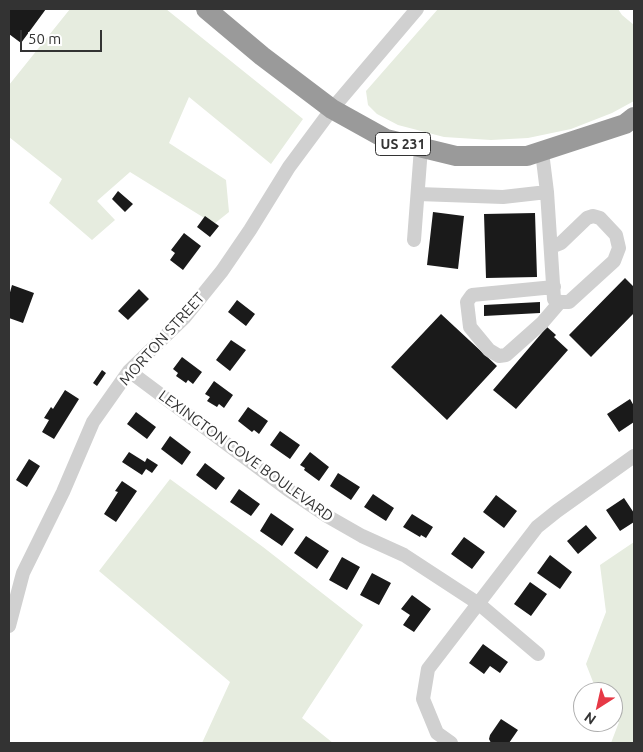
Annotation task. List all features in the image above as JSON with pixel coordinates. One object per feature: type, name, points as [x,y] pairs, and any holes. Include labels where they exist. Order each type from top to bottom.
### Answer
[{"type":"highway","name":"US 231","points":[[206,9],[262,56],[332,110],[386,139],[421,148],[456,156],[527,156],[625,124],[634,117]]},
{"type":"street","name":"MORTON STREET","points":[[9,626],[23,574],[93,422],[129,371],[184,318],[222,271],[289,167],[332,110],[418,9]]},
{"type":"street","points":[[414,240],[421,148]]},
{"type":"street","points":[[542,152],[547,192],[554,299],[560,302],[569,302],[614,261],[619,248],[616,235],[600,218],[593,216],[587,218],[561,243],[551,247]]},
{"type":"street","points":[[418,194],[503,197],[547,192]]},
{"type":"street","points":[[554,287],[472,295],[468,302],[470,327],[489,350],[499,356],[506,355],[542,324],[560,302]]},
{"type":"street","name":"LEXINGTON COVE BOULEVARD","points":[[129,371],[287,489],[327,516],[362,536],[404,555],[479,604],[538,654]]},
{"type":"street","points":[[451,743],[436,733],[423,699],[428,669],[537,527],[634,456]]},
{"type":"shaded area","points":[[70,9],[166,9],[303,119],[271,164],[189,97],[169,143],[226,180],[229,212],[214,224],[130,172],[97,201],[115,220],[92,240],[49,203],[62,179],[9,137],[9,85]]},
{"type":"shaded area","points":[[438,9],[618,9],[634,25],[634,101],[612,113],[571,129],[528,138],[491,140],[444,137],[398,125],[377,114],[368,105],[366,91]]},
{"type":"shaded area","points":[[170,479],[263,547],[363,625],[302,718],[333,743],[202,743],[230,682],[99,571]]},
{"type":"shaded area","points":[[634,542],[634,743],[611,743],[615,732],[623,732],[623,682],[593,682],[586,664],[606,612],[600,565]]},
{"type":"building","points":[[9,9],[46,9],[21,43],[9,34]]},
{"type":"building","points":[[118,191],[133,204],[125,212],[112,199]]},
{"type":"building","points":[[433,212],[464,216],[458,269],[427,265]]},
{"type":"building","points":[[535,213],[537,277],[486,278],[484,214]]},
{"type":"building","points":[[205,216],[219,226],[210,237],[197,227]]},
{"type":"building","points":[[184,233],[201,246],[183,270],[170,260],[175,253],[171,250]]},
{"type":"building","points":[[625,278],[634,287],[634,313],[591,357],[569,335]]},
{"type":"building","points":[[12,285],[34,293],[23,323],[9,318],[9,296]]},
{"type":"building","points":[[139,289],[149,299],[128,320],[118,311]]},
{"type":"building","points":[[237,300],[255,314],[246,326],[228,312]]},
{"type":"building","points":[[540,302],[540,313],[484,316],[484,305]]},
{"type":"building","points":[[441,314],[497,366],[447,420],[391,367]]},
{"type":"building","points":[[547,327],[556,335],[554,337],[568,350],[516,409],[493,390]]},
{"type":"building","points":[[231,340],[246,350],[230,371],[216,360]]},
{"type":"building","points":[[182,357],[202,372],[193,384],[188,380],[186,383],[176,376],[178,373],[173,369]]},
{"type":"building","points":[[102,370],[106,373],[97,386],[93,383]]},
{"type":"building","points":[[214,381],[233,395],[224,408],[219,404],[217,407],[207,401],[210,397],[205,394]]},
{"type":"building","points":[[65,390],[79,399],[54,439],[42,432],[49,420],[44,418],[51,407],[53,409]]},
{"type":"building","points":[[630,399],[634,406],[634,422],[619,432],[607,414]]},
{"type":"building","points":[[248,407],[268,421],[259,434],[254,430],[252,432],[238,421]]},
{"type":"building","points":[[136,412],[156,427],[147,439],[127,424]]},
{"type":"building","points":[[280,431],[300,445],[290,459],[270,445]]},
{"type":"building","points":[[170,436],[191,452],[182,465],[161,449]]},
{"type":"building","points":[[129,452],[145,462],[147,458],[158,465],[152,473],[146,469],[142,475],[122,462]]},
{"type":"building","points":[[310,452],[329,467],[319,481],[300,465]]},
{"type":"building","points":[[29,459],[40,466],[27,487],[16,480]]},
{"type":"building","points":[[205,463],[225,478],[216,490],[196,475]]},
{"type":"building","points":[[338,473],[360,487],[351,500],[330,486]]},
{"type":"building","points":[[122,481],[137,491],[116,522],[104,514],[118,492],[115,491]]},
{"type":"building","points":[[239,489],[260,504],[251,516],[230,502]]},
{"type":"building","points":[[373,494],[394,508],[386,521],[364,507]]},
{"type":"building","points":[[496,495],[517,511],[504,528],[483,512]]},
{"type":"building","points":[[624,498],[634,513],[634,522],[620,531],[606,510]]},
{"type":"building","points":[[271,513],[294,529],[282,546],[260,531]]},
{"type":"building","points":[[412,514],[433,527],[426,538],[421,535],[420,537],[403,527]]},
{"type":"building","points":[[586,525],[597,538],[578,554],[567,541]]},
{"type":"building","points":[[306,536],[329,551],[317,569],[294,553]]},
{"type":"building","points":[[464,537],[485,552],[472,569],[451,554]]},
{"type":"building","points":[[550,555],[572,572],[560,589],[537,573]]},
{"type":"building","points":[[342,557],[360,567],[347,590],[329,580]]},
{"type":"building","points":[[372,573],[391,583],[379,605],[360,595]]},
{"type":"building","points":[[530,582],[547,594],[531,616],[514,604]]},
{"type":"building","points":[[412,595],[431,609],[414,632],[403,625],[410,615],[401,609]]},
{"type":"building","points":[[483,644],[508,662],[500,673],[490,666],[484,674],[469,663]]},
{"type":"building","points":[[501,719],[518,730],[509,743],[491,743],[490,735]]}]
